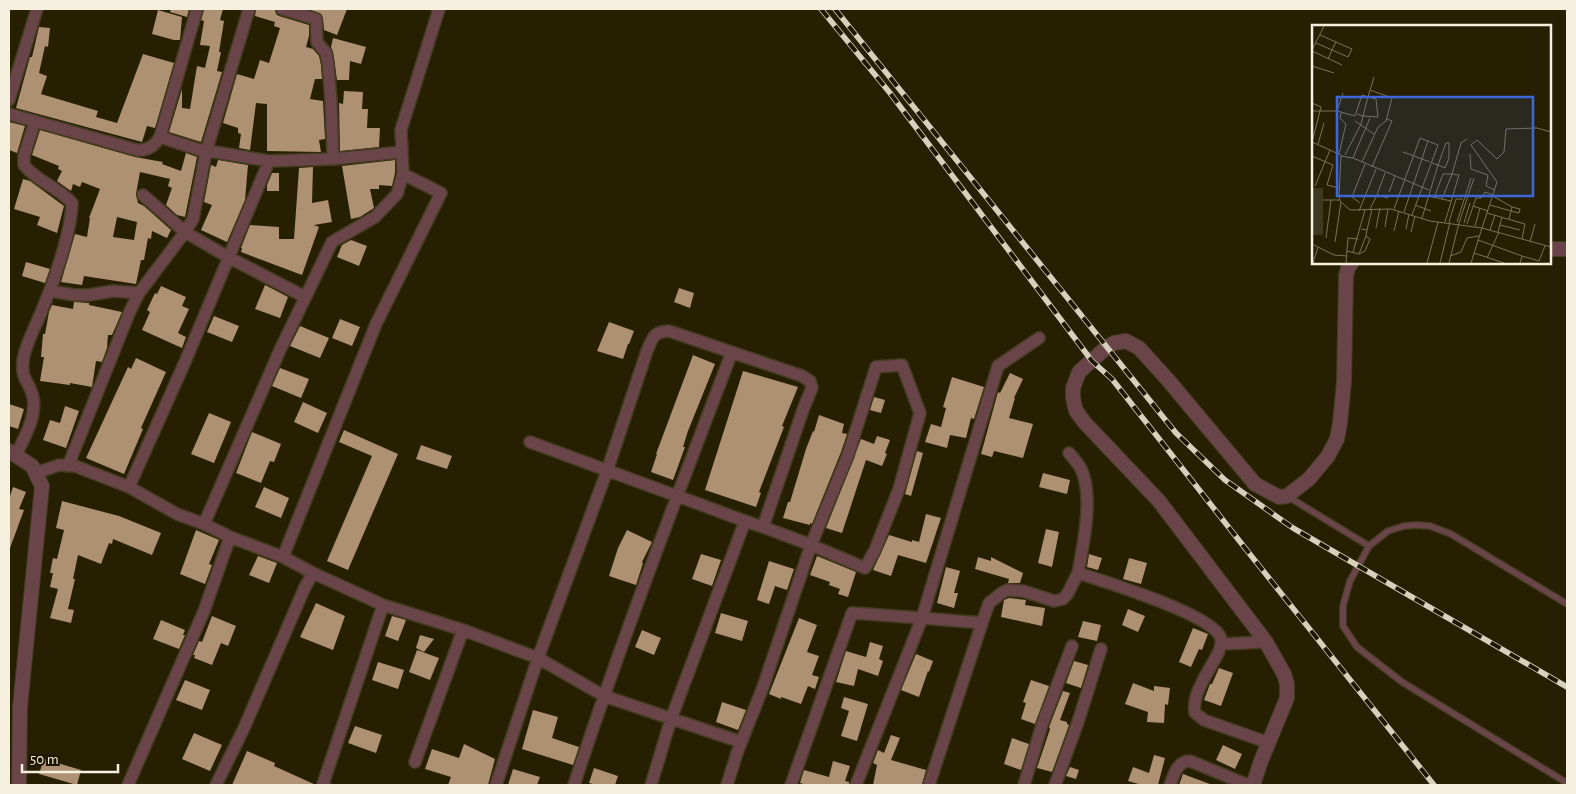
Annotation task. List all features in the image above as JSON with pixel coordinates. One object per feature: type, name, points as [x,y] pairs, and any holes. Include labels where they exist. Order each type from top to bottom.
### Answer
[{"type":"street","points":[[9,100],[37,9]]},
{"type":"street","points":[[9,114],[145,151],[155,144],[160,137],[197,9]]},
{"type":"street","points":[[68,466],[139,293],[193,219],[206,152],[249,9]]},
{"type":"street","points":[[282,9],[316,19],[317,42],[326,53],[328,64],[332,102],[333,159]]},
{"type":"street","points":[[204,524],[305,297],[332,242],[375,217],[397,194],[403,174],[402,130],[431,37],[437,9]]},
{"type":"street","points":[[19,785],[14,731],[20,707],[42,486],[32,466],[12,453],[25,437],[33,414],[33,397],[24,378],[23,358],[50,290],[72,216],[72,203],[45,181],[29,172],[24,165],[24,156],[34,121]]},
{"type":"street","points":[[160,137],[206,152],[269,161],[333,159],[402,152]]},
{"type":"street","points":[[129,486],[185,362],[269,161]]},
{"type":"street","points":[[283,557],[376,324],[441,193],[403,174]]},
{"type":"street","points":[[143,195],[185,232],[228,257],[305,297]]},
{"type":"street","points":[[1551,249],[1567,249]]},
{"type":"street","points":[[1253,785],[1287,698],[1287,684],[1284,674],[1266,642],[1159,501],[1080,417],[1076,411],[1073,388],[1079,372],[1114,343],[1126,341],[1139,348],[1168,380],[1255,484],[1279,497],[1286,496],[1308,479],[1328,456],[1337,439],[1344,382],[1346,276],[1351,264]]},
{"type":"street","points":[[50,290],[75,294],[113,290],[139,293]]},
{"type":"street","points":[[496,785],[538,658],[607,471],[647,351],[653,337],[658,332],[669,331],[802,376],[810,381],[812,388],[804,406],[763,527]]},
{"type":"street","points":[[856,785],[922,618],[998,366],[1040,338]]},
{"type":"street","points":[[574,785],[604,696],[732,352]]},
{"type":"street","points":[[530,442],[811,544],[865,568],[875,550],[899,489],[920,413],[902,365],[876,367],[848,455],[811,544],[763,687],[741,742],[727,785]]},
{"type":"street","points":[[929,785],[989,603],[1008,590],[1023,591],[1054,601],[1062,599],[1068,593],[1078,573],[1087,517],[1085,487],[1082,470],[1069,453]]},
{"type":"street","points":[[36,473],[59,465],[75,466],[129,486],[177,514],[283,557],[312,573],[383,605],[463,630],[538,658],[604,696],[741,742]]},
{"type":"street","points":[[650,785],[671,719],[746,522]]},
{"type":"street","points":[[128,785],[204,611],[230,537]]},
{"type":"street","points":[[216,785],[244,728],[312,573]]},
{"type":"street","points":[[1078,573],[1127,589],[1211,626],[1220,637],[1221,644],[1203,680],[1194,706],[1195,714],[1204,720],[1269,743]]},
{"type":"street","points":[[323,785],[383,605]]},
{"type":"street","points":[[791,785],[852,613],[982,623]]},
{"type":"street","points":[[415,762],[463,630]]},
{"type":"street","points":[[1221,644],[1266,642]]},
{"type":"street","points":[[1024,785],[1042,725],[1072,646]]},
{"type":"street","points":[[1054,785],[1078,722],[1101,649]]},
{"type":"street","points":[[1170,785],[1180,764],[1186,761],[1248,785]]},
{"type":"lane","points":[[1286,496],[1369,546]]},
{"type":"lane","points":[[1567,604],[1451,534],[1430,526],[1404,526],[1388,531],[1369,546],[1350,581],[1343,606],[1343,626],[1357,647],[1402,682],[1567,783]]},
{"type":"building","points":[[171,9],[189,9],[187,17],[170,12]]},
{"type":"building","points":[[204,9],[223,9],[220,20],[224,21],[217,71],[222,72],[201,142],[169,132],[182,89],[182,108],[190,109],[197,66],[205,68],[210,46],[200,45],[204,21],[201,20]]},
{"type":"building","points":[[256,9],[275,9],[276,14],[279,16],[309,25],[306,47],[313,49],[319,56],[321,65],[322,79],[315,79],[310,99],[323,101],[325,139],[319,140],[321,152],[267,151],[267,104],[256,103],[250,150],[239,148],[241,134],[238,133],[238,128],[223,123],[237,74],[254,79],[260,60],[269,63],[280,28],[274,26],[275,22],[255,16]]},
{"type":"building","points":[[308,9],[347,9],[337,35],[324,30],[321,14]]},
{"type":"building","points":[[158,10],[182,17],[180,40],[152,34]]},
{"type":"building","points":[[39,27],[50,28],[48,47],[45,46],[39,73],[47,76],[41,94],[98,111],[96,117],[117,123],[143,54],[174,63],[155,128],[147,126],[142,142],[16,108]]},
{"type":"building","points":[[333,38],[366,47],[361,64],[350,61],[349,80],[337,80],[331,47]]},
{"type":"building","points":[[344,91],[363,92],[362,109],[368,109],[367,128],[380,128],[379,147],[340,151],[339,103],[343,104]]},
{"type":"building","points":[[9,122],[25,126],[17,153],[9,150]]},
{"type":"building","points":[[40,130],[135,157],[163,162],[162,164],[181,171],[186,153],[197,157],[185,217],[177,215],[166,205],[172,188],[168,186],[170,179],[140,172],[136,194],[138,203],[171,230],[167,238],[152,231],[151,239],[148,238],[144,260],[141,260],[136,284],[84,276],[82,285],[61,282],[75,234],[87,237],[89,218],[100,189],[82,182],[80,187],[73,184],[71,191],[57,181],[62,171],[58,169],[59,166],[32,155]],"holes":[[[117,217],[137,222],[134,240],[113,237]]]},
{"type":"building","points":[[218,160],[248,165],[245,200],[227,242],[201,230],[212,205],[204,202],[211,165],[216,167]]},
{"type":"building","points":[[395,160],[392,186],[379,185],[379,189],[370,189],[374,208],[360,217],[351,219],[342,166]]},
{"type":"building","points":[[313,167],[312,203],[328,200],[332,222],[314,225],[319,227],[302,275],[241,252],[250,225],[279,227],[279,239],[294,239],[299,168]]},
{"type":"building","points":[[272,173],[279,173],[279,191],[267,191],[267,185]]},
{"type":"building","points":[[23,179],[30,181],[64,206],[57,233],[37,225],[40,217],[14,209]]},
{"type":"building","points":[[351,240],[367,246],[359,266],[337,257],[342,245]]},
{"type":"building","points":[[26,262],[50,269],[45,283],[22,276]]},
{"type":"building","points":[[265,285],[288,297],[280,318],[255,309]]},
{"type":"building","points":[[161,286],[186,297],[182,306],[189,309],[178,333],[186,337],[182,348],[142,330],[150,312],[147,310],[155,293],[157,294]]},
{"type":"building","points":[[679,288],[694,293],[690,308],[674,302]]},
{"type":"building","points":[[74,302],[89,303],[89,305],[122,312],[112,335],[108,335],[107,348],[102,362],[96,361],[92,387],[40,381],[44,357],[41,357],[43,334],[45,334],[52,305],[73,309]]},
{"type":"building","points":[[214,316],[239,326],[232,342],[207,332]]},
{"type":"building","points":[[340,319],[360,327],[352,346],[332,338]]},
{"type":"building","points":[[609,322],[634,331],[623,359],[597,351]]},
{"type":"building","points":[[300,326],[329,338],[320,358],[290,346]]},
{"type":"building","points":[[693,355],[715,364],[688,431],[683,447],[685,447],[673,480],[651,472]]},
{"type":"building","points":[[136,358],[166,372],[141,428],[143,429],[124,474],[86,458],[128,367],[131,369]]},
{"type":"building","points":[[280,368],[309,379],[301,398],[272,386]]},
{"type":"building","points":[[743,371],[798,387],[782,426],[784,427],[759,492],[761,493],[756,507],[705,490]]},
{"type":"building","points":[[1010,373],[1023,379],[1014,398],[1009,418],[1033,424],[1023,458],[994,451],[992,457],[981,454],[998,392],[1000,393]]},
{"type":"building","points":[[952,377],[984,387],[974,419],[971,418],[966,438],[950,435],[947,448],[925,442],[931,424],[941,427],[946,408],[943,407]]},
{"type":"building","points":[[874,397],[885,400],[881,413],[870,410]]},
{"type":"building","points":[[303,402],[327,413],[318,433],[294,422]]},
{"type":"building","points":[[9,404],[24,409],[18,429],[9,426]]},
{"type":"building","points":[[65,406],[79,411],[66,448],[43,440],[50,420],[60,423]]},
{"type":"building","points":[[209,413],[231,422],[214,463],[191,454]]},
{"type":"building","points":[[819,415],[844,424],[842,433],[847,434],[810,525],[783,518]]},
{"type":"building","points":[[344,430],[398,454],[348,570],[327,561],[372,456],[339,442]]},
{"type":"building","points":[[252,432],[281,444],[274,462],[270,461],[261,483],[236,473]]},
{"type":"building","points":[[877,436],[890,440],[882,466],[866,460],[842,533],[826,528],[861,439],[874,444]]},
{"type":"building","points":[[421,445],[452,456],[447,469],[416,459]]},
{"type":"building","points":[[917,451],[923,453],[911,496],[905,494]]},
{"type":"building","points":[[1043,473],[1070,480],[1067,494],[1039,487]]},
{"type":"building","points":[[13,487],[26,492],[19,509],[24,510],[9,548],[9,499]]},
{"type":"building","points":[[264,487],[289,498],[281,518],[255,507]]},
{"type":"building","points":[[62,501],[119,516],[161,533],[152,555],[113,539],[112,544],[109,543],[101,564],[78,555],[68,609],[74,610],[71,623],[50,618],[58,589],[50,587],[53,573],[50,573],[53,558],[57,559],[64,530],[56,528]]},
{"type":"building","points":[[926,514],[941,518],[926,563],[898,555],[891,576],[873,570],[889,535],[912,542],[912,540],[919,542]]},
{"type":"building","points":[[1046,529],[1059,532],[1052,567],[1038,563]]},
{"type":"building","points":[[196,530],[219,540],[209,564],[212,565],[205,584],[180,574]]},
{"type":"building","points":[[627,530],[652,542],[642,562],[636,585],[609,576],[618,548]]},
{"type":"building","points":[[701,554],[721,560],[712,586],[692,579]]},
{"type":"building","points":[[1089,554],[1102,558],[1098,570],[1087,567]]},
{"type":"building","points":[[258,556],[277,563],[269,583],[249,575]]},
{"type":"building","points":[[817,556],[856,572],[848,597],[838,594],[840,589],[829,585],[830,582],[810,575]]},
{"type":"building","points":[[978,557],[991,561],[991,557],[1023,573],[1020,583],[1008,583],[1009,579],[975,569]]},
{"type":"building","points":[[1129,558],[1147,563],[1141,584],[1123,579]]},
{"type":"building","points":[[769,561],[794,569],[787,590],[775,586],[769,604],[757,600]]},
{"type":"building","points":[[946,567],[960,571],[954,593],[958,593],[954,608],[937,603]]},
{"type":"building","points":[[1009,598],[1026,600],[1025,605],[1045,608],[1042,626],[1001,617],[1004,600]]},
{"type":"building","points":[[316,603],[345,616],[333,650],[300,637]]},
{"type":"building","points":[[1128,609],[1145,616],[1138,632],[1122,625]]},
{"type":"building","points":[[721,613],[748,621],[742,641],[715,633]]},
{"type":"building","points":[[212,616],[236,626],[228,646],[221,643],[212,665],[194,658],[195,655],[193,655],[199,641],[202,642]]},
{"type":"building","points":[[392,616],[406,620],[398,641],[385,636]]},
{"type":"building","points":[[799,618],[817,625],[807,652],[819,656],[812,675],[819,677],[815,689],[808,686],[801,704],[769,694]]},
{"type":"building","points":[[161,620],[185,630],[183,635],[185,635],[179,649],[153,639]]},
{"type":"building","points":[[1083,621],[1101,625],[1097,641],[1078,637]]},
{"type":"building","points":[[1193,628],[1208,634],[1202,650],[1199,649],[1191,667],[1179,662]]},
{"type":"building","points":[[642,630],[661,638],[654,655],[635,647]]},
{"type":"building","points":[[420,635],[434,639],[424,652],[416,648]]},
{"type":"building","points":[[870,642],[883,646],[879,659],[883,661],[878,676],[858,669],[854,686],[836,682],[846,651],[866,657]]},
{"type":"building","points":[[417,650],[439,658],[430,680],[409,672]]},
{"type":"building","points":[[916,654],[933,661],[919,697],[901,690]]},
{"type":"building","points":[[1074,661],[1088,665],[1081,688],[1066,683]]},
{"type":"building","points":[[378,662],[404,670],[398,689],[372,680]]},
{"type":"building","points":[[1219,668],[1233,673],[1221,706],[1204,700]]},
{"type":"building","points":[[185,680],[210,690],[202,710],[176,700]]},
{"type":"building","points":[[1031,680],[1049,686],[1035,724],[1021,719],[1026,703],[1023,702]]},
{"type":"building","points":[[1133,683],[1154,691],[1154,686],[1170,688],[1168,705],[1165,704],[1164,723],[1147,722],[1148,712],[1125,704]]},
{"type":"building","points":[[1063,691],[1070,693],[1060,720],[1067,722],[1069,725],[1052,772],[1037,768],[1050,729],[1049,727]]},
{"type":"building","points":[[844,697],[868,704],[857,741],[841,736],[849,711],[841,708]]},
{"type":"building","points":[[722,702],[746,710],[738,730],[716,722]]},
{"type":"building","points":[[533,710],[558,717],[552,738],[579,747],[573,765],[522,749]]},
{"type":"building","points":[[355,726],[382,735],[376,753],[348,743]]},
{"type":"building","points":[[194,733],[222,745],[210,771],[182,759]]},
{"type":"building","points":[[891,735],[900,738],[891,760],[926,770],[922,785],[873,785],[877,765],[873,763],[878,750],[884,753]]},
{"type":"building","points":[[1012,738],[1029,744],[1021,770],[1004,764]]},
{"type":"building","points":[[464,744],[495,759],[488,785],[448,785],[451,777],[425,769],[432,749],[459,758]]},
{"type":"building","points":[[1223,745],[1242,754],[1235,769],[1216,760]]},
{"type":"building","points":[[247,751],[275,763],[274,766],[316,785],[232,785]]},
{"type":"building","points":[[1154,755],[1165,758],[1158,785],[1142,785],[1128,781],[1133,767],[1149,773]]},
{"type":"building","points":[[44,759],[81,770],[77,785],[39,774]]},
{"type":"building","points":[[833,761],[850,766],[845,781],[849,782],[849,785],[806,785],[800,783],[804,770],[829,777]]},
{"type":"building","points":[[1070,767],[1079,770],[1076,779],[1066,776]]},
{"type":"building","points":[[594,768],[618,776],[615,785],[589,783]]},
{"type":"building","points":[[513,769],[540,777],[537,785],[508,785]]},
{"type":"building","points":[[1183,774],[1210,784],[1179,785]]},
{"type":"railway","points":[[821,9],[890,93],[1092,361],[1112,379],[1434,785]]},
{"type":"railway","points":[[835,9],[1176,433],[1225,480],[1293,528],[1567,687]]}]
